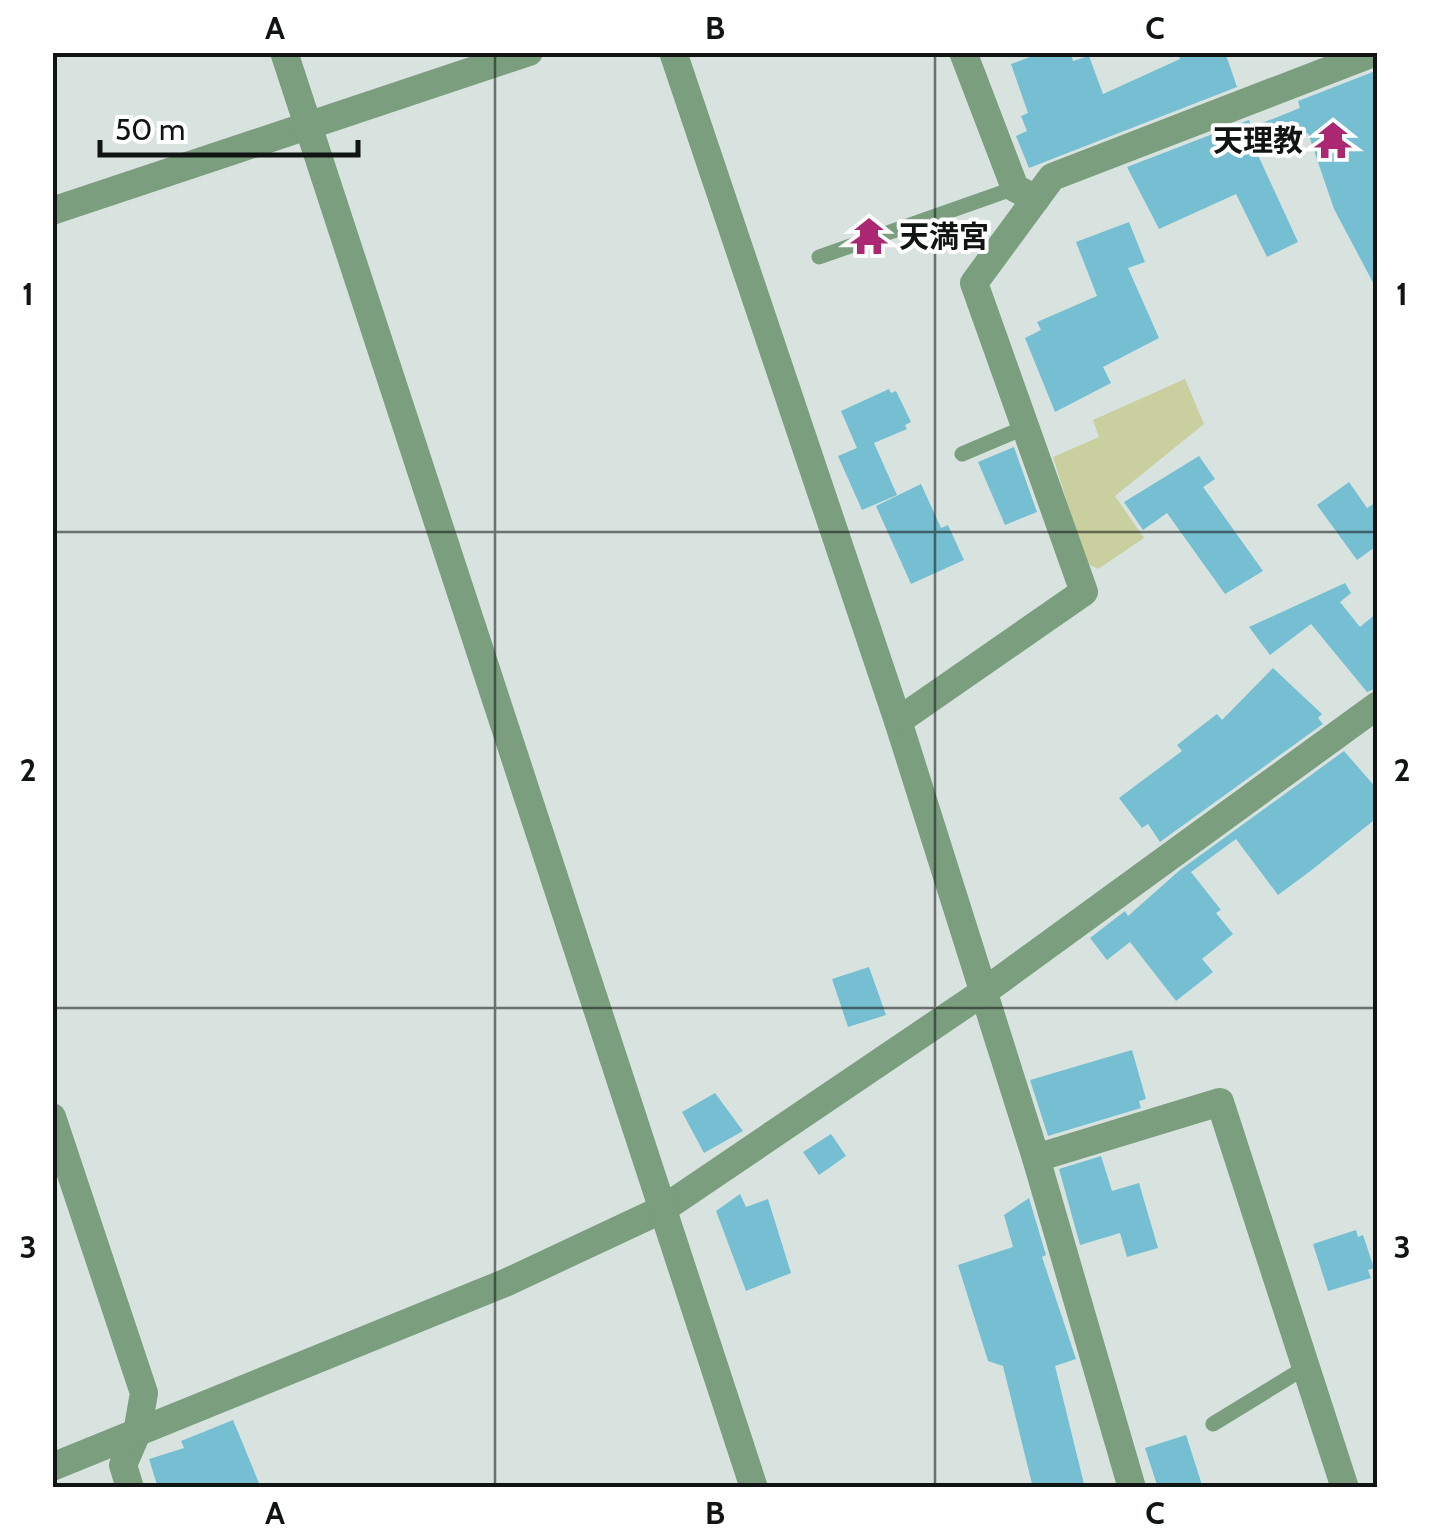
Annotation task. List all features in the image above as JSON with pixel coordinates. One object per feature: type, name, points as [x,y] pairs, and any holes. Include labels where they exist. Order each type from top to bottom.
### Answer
[{"type":"street","points":[[284,52],[754,1488]]},
{"type":"street","points":[[52,211],[529,52]]},
{"type":"street","points":[[673,52],[898,721],[1036,1158],[1132,1488]]},
{"type":"street","points":[[963,52],[1025,194]]},
{"type":"street","points":[[898,721],[1084,592],[974,283],[1025,194],[1052,177],[1376,52]]},
{"type":"street","points":[[52,1467],[505,1283],[663,1209],[982,993],[1378,705]]},
{"type":"street","points":[[1036,1158],[1220,1102],[1344,1488]]},
{"type":"street","points":[[52,1117],[144,1393],[137,1433],[122,1465],[130,1488]]},
{"type":"lane","points":[[820,257],[1025,194]]},
{"type":"lane","points":[[962,454],[1028,426]]},
{"type":"lane","points":[[1213,1424],[1306,1367]]},
{"type":"green space","points":[[1185,379],[1204,424],[1115,496],[1144,538],[1098,569],[1086,563],[1053,457],[1099,437],[1093,420]]},
{"type":"building","points":[[1043,52],[1070,52],[1073,61],[1089,56],[1103,94],[1180,59],[1178,52],[1225,52],[1237,87],[1029,168],[1016,136],[1027,131],[1021,116],[1028,113],[1011,64]]},
{"type":"building","points":[[1378,70],[1378,292],[1334,209],[1308,133],[1257,153],[1298,242],[1267,257],[1236,194],[1159,229],[1127,167],[1249,120],[1252,127],[1300,108],[1298,101]]},
{"type":"building","points":[[1129,222],[1145,262],[1128,268],[1159,338],[1103,367],[1111,383],[1055,412],[1025,338],[1041,330],[1037,322],[1097,296],[1076,242]]},
{"type":"building","points":[[889,389],[891,393],[896,391],[911,422],[905,425],[907,429],[874,443],[897,495],[862,510],[838,456],[857,448],[841,411]]},
{"type":"building","points":[[1014,447],[1037,512],[1005,525],[978,462]]},
{"type":"building","points":[[1199,456],[1215,479],[1203,487],[1263,571],[1225,594],[1167,513],[1143,530],[1124,502]]},
{"type":"building","points":[[1349,482],[1367,508],[1378,501],[1378,545],[1357,560],[1317,505]]},
{"type":"building","points":[[921,484],[941,528],[948,525],[964,560],[911,584],[876,506]]},
{"type":"building","points":[[1345,583],[1351,593],[1340,602],[1360,627],[1378,612],[1378,688],[1367,692],[1311,624],[1270,655],[1249,627]]},
{"type":"building","points":[[1273,668],[1322,714],[1318,718],[1323,724],[1160,842],[1148,824],[1142,828],[1119,798],[1182,751],[1177,745],[1217,714],[1222,720]]},
{"type":"building","points":[[1344,751],[1378,790],[1378,817],[1313,869],[1278,895],[1236,839],[1191,872],[1221,910],[1216,913],[1233,934],[1202,959],[1213,972],[1176,1001],[1130,942],[1107,960],[1090,938],[1125,911],[1128,916],[1180,870]]},
{"type":"building","points":[[869,967],[886,1015],[848,1027],[832,979]]},
{"type":"building","points":[[1132,1050],[1146,1099],[1139,1101],[1141,1108],[1048,1136],[1030,1080]]},
{"type":"building","points":[[715,1093],[743,1131],[704,1153],[682,1112]]},
{"type":"building","points":[[831,1134],[846,1156],[819,1175],[803,1152]]},
{"type":"building","points":[[1101,1156],[1112,1191],[1139,1183],[1158,1248],[1127,1257],[1120,1233],[1080,1245],[1059,1169]]},
{"type":"building","points":[[740,1194],[746,1207],[768,1199],[791,1273],[746,1291],[716,1211]]},
{"type":"building","points":[[1029,1198],[1046,1255],[1042,1257],[1076,1359],[1055,1366],[1085,1488],[1033,1488],[1003,1366],[988,1361],[958,1265],[1013,1247],[1004,1215]]},
{"type":"building","points":[[1356,1230],[1358,1237],[1363,1235],[1374,1268],[1368,1270],[1371,1278],[1328,1291],[1313,1244]]},
{"type":"building","points":[[233,1420],[261,1488],[158,1488],[149,1459],[184,1448],[181,1441]]},
{"type":"building","points":[[1186,1435],[1203,1488],[1158,1488],[1145,1448]]},
{"type":"place","name":"天理教","points":[[1333,140]]},
{"type":"place","name":"天満宮","points":[[869,236]]}]
